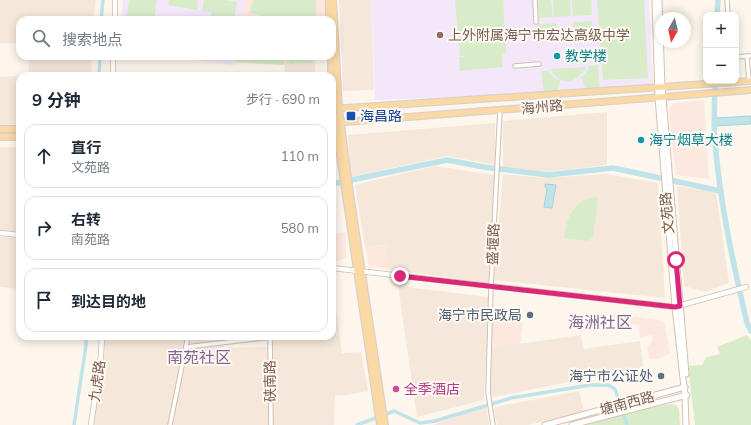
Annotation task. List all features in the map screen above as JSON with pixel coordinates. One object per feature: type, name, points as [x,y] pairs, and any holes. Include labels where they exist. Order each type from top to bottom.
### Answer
[{"type":"main road","points":[[329,0],[329,16]]},
{"type":"main road","points":[[333,0],[333,16]]},
{"type":"main road","name":"文苑路","points":[[655,0],[660,87]]},
{"type":"main road","name":"文苑路","points":[[659,0],[660,97],[689,425]]},
{"type":"main road","points":[[331,60],[332,72]]},
{"type":"main road","points":[[334,60],[334,72]]},
{"type":"main road","name":"海州路","points":[[336,109],[750,81]]},
{"type":"main road","name":"海州路","points":[[336,123],[751,90]]},
{"type":"main road","points":[[336,123],[382,424]]},
{"type":"main road","points":[[0,129],[16,129]]},
{"type":"main road","points":[[0,137],[16,137]]},
{"type":"main road","name":"塘南西路","points":[[545,425],[685,387]]},
{"type":"main road","name":"文苑路","points":[[686,396],[686,425]]},
{"type":"main road","name":"塘南西路","points":[[572,425],[686,396]]},
{"type":"street","points":[[115,0],[115,16]]},
{"type":"street","points":[[535,0],[536,22]]},
{"type":"street","points":[[727,0],[728,12]]},
{"type":"street","points":[[739,57],[749,56],[750,81]]},
{"type":"street","points":[[113,60],[113,72]]},
{"type":"street","points":[[515,66],[539,64]]},
{"type":"street","name":"盛堰路","points":[[493,425],[488,398],[491,286],[500,110]]},
{"type":"street","points":[[0,232],[16,234]]},
{"type":"street","points":[[336,268],[678,306],[751,285]]},
{"type":"street","name":"九虎路","points":[[90,425],[101,355],[102,340]]},
{"type":"street","points":[[170,425],[187,340]]},
{"type":"street","points":[[186,348],[248,340]]},
{"type":"street","name":"硖南路","points":[[270,340],[271,425]]},
{"type":"shaded area","points":[[0,0],[96,0],[94,16],[16,16],[16,43],[0,43]]},
{"type":"shaded area","points":[[123,0],[244,0],[242,16],[121,16]]},
{"type":"shaded area","points":[[244,0],[326,0],[326,16],[242,16]]},
{"type":"shaded area","points":[[339,0],[371,0],[374,90],[343,91]]},
{"type":"shaded area","points":[[371,0],[649,0],[653,85],[512,95],[375,100]]},
{"type":"shaded area","points":[[28,60],[91,60],[92,72],[29,72]]},
{"type":"shaded area","points":[[195,60],[235,60],[234,65]]},
{"type":"shaded area","points":[[284,60],[315,60],[315,72],[285,72]]},
{"type":"shaded area","points":[[16,76],[16,124],[0,126],[0,77]]},
{"type":"shaded area","points":[[704,100],[709,179],[676,175],[669,115],[670,107],[674,103]]},
{"type":"shaded area","points":[[607,112],[607,165],[547,172],[503,167],[503,121]]},
{"type":"shaded area","points":[[495,123],[495,165],[447,156],[351,177],[348,135]]},
{"type":"shaded area","points":[[0,147],[16,147],[16,235],[0,233]]},
{"type":"shaded area","points":[[435,166],[495,175],[488,283],[388,269],[386,245],[365,246],[355,185]]},
{"type":"shaded area","points":[[503,174],[545,178],[605,174],[658,183],[665,298],[494,280]]},
{"type":"shaded area","points":[[677,186],[716,192],[729,283],[706,292],[684,286]]},
{"type":"shaded area","points":[[346,232],[346,258],[336,262],[336,233]]},
{"type":"shaded area","points":[[0,237],[16,238],[16,289],[0,287]]},
{"type":"shaded area","points":[[386,245],[388,269],[369,266],[365,246]]},
{"type":"shaded area","points":[[398,286],[489,297],[484,400],[417,417]]},
{"type":"shaded area","points":[[336,309],[342,353],[361,352],[368,391],[347,395],[335,395],[334,425],[273,425],[271,394],[273,340],[336,340]]},
{"type":"shaded area","points":[[613,313],[664,321],[670,353],[661,358],[649,359],[647,347],[653,341],[652,335],[640,337],[638,325],[612,320]]},
{"type":"shaded area","points":[[492,319],[523,322],[520,344],[491,348]]},
{"type":"shaded area","points":[[581,335],[583,349],[640,341],[643,367],[489,398],[491,348]]},
{"type":"shaded area","points":[[105,340],[224,340],[223,357],[224,348],[269,347],[270,425],[92,425],[102,372]]},
{"type":"shaded area","points":[[579,391],[584,412],[528,425],[497,425],[494,409],[500,406]]},
{"type":"shaded area","points":[[486,405],[489,425],[433,425]]},
{"type":"green space","points":[[129,0],[157,0],[155,16],[127,16]]},
{"type":"green space","points":[[169,0],[198,0],[197,10],[168,5]]},
{"type":"green space","points":[[204,0],[224,0],[237,2],[235,16],[211,16],[212,12],[202,11]]},
{"type":"green space","points":[[253,0],[316,0],[316,16],[260,16],[250,13]]},
{"type":"green space","points":[[455,0],[503,0],[506,53],[502,53],[503,67],[460,71],[459,57],[468,56],[460,56]]},
{"type":"green space","points":[[538,0],[551,0],[553,17],[539,18]]},
{"type":"green space","points":[[553,0],[570,0],[571,16],[554,17]]},
{"type":"green space","points":[[572,0],[591,0],[592,15],[573,16]]},
{"type":"green space","points":[[597,0],[644,0],[648,78],[603,80]]},
{"type":"green space","points":[[592,21],[592,29],[582,30],[583,35],[574,36],[573,22]]},
{"type":"green space","points":[[556,23],[557,36],[550,37],[549,32],[539,33],[538,24]]},
{"type":"green space","points":[[235,60],[284,60],[284,65],[235,62]]},
{"type":"green space","points":[[288,60],[312,60],[312,63],[289,64]]},
{"type":"green space","points":[[598,65],[600,89],[586,90],[581,77],[586,73],[589,66]]},
{"type":"green space","points":[[586,67],[578,77],[568,81],[559,79],[550,69]]},
{"type":"green space","points":[[541,71],[549,71],[553,77],[560,81],[557,92],[544,93]]},
{"type":"green space","points":[[592,197],[596,197],[598,199],[593,237],[588,241],[564,238],[566,225],[571,213],[579,203]]},
{"type":"green space","points":[[747,335],[751,341],[751,425],[695,425],[688,366],[702,365],[706,357],[720,354],[717,347]]},
{"type":"green space","points":[[669,404],[676,405],[679,409],[680,425],[580,425],[579,423]]},
{"type":"water","points":[[751,116],[751,124],[715,126],[715,118]]},
{"type":"water","points":[[545,184],[556,185],[552,208],[544,207],[547,189]]},
{"type":"waterway","points":[[101,16],[103,0]]},
{"type":"waterway","points":[[717,12],[718,0]]},
{"type":"waterway","points":[[99,72],[100,60]]},
{"type":"waterway","points":[[715,84],[714,134],[720,188],[737,278],[747,323],[751,331]]},
{"type":"waterway","points":[[336,183],[447,160],[484,167],[548,175],[613,168],[721,191]]},
{"type":"waterway","points":[[74,425],[86,340]]},
{"type":"waterway","points":[[357,425],[394,411],[420,423],[435,421],[511,398],[590,385],[608,385],[615,389],[627,425]]},
{"type":"place","name":"上外附属海宁市宏达高级中学","points":[[440,35]]},
{"type":"place","name":"教学楼","points":[[557,56]]},
{"type":"place","name":"海昌路","points":[[351,116]]},
{"type":"place","name":"海宁烟草大楼","points":[[641,140]]},
{"type":"place","name":"海宁市民政局","points":[[530,315]]},
{"type":"place","name":"海宁市公证处","points":[[661,376]]},
{"type":"place","name":"全季酒店","points":[[396,389]]},
{"type":"district","name":"海洲社区","points":[[600,322]]},
{"type":"district","name":"南苑社区","points":[[199,357]]},
{"type":"route","points":[[400,276],[675,307],[680,306],[676,260]]}]
